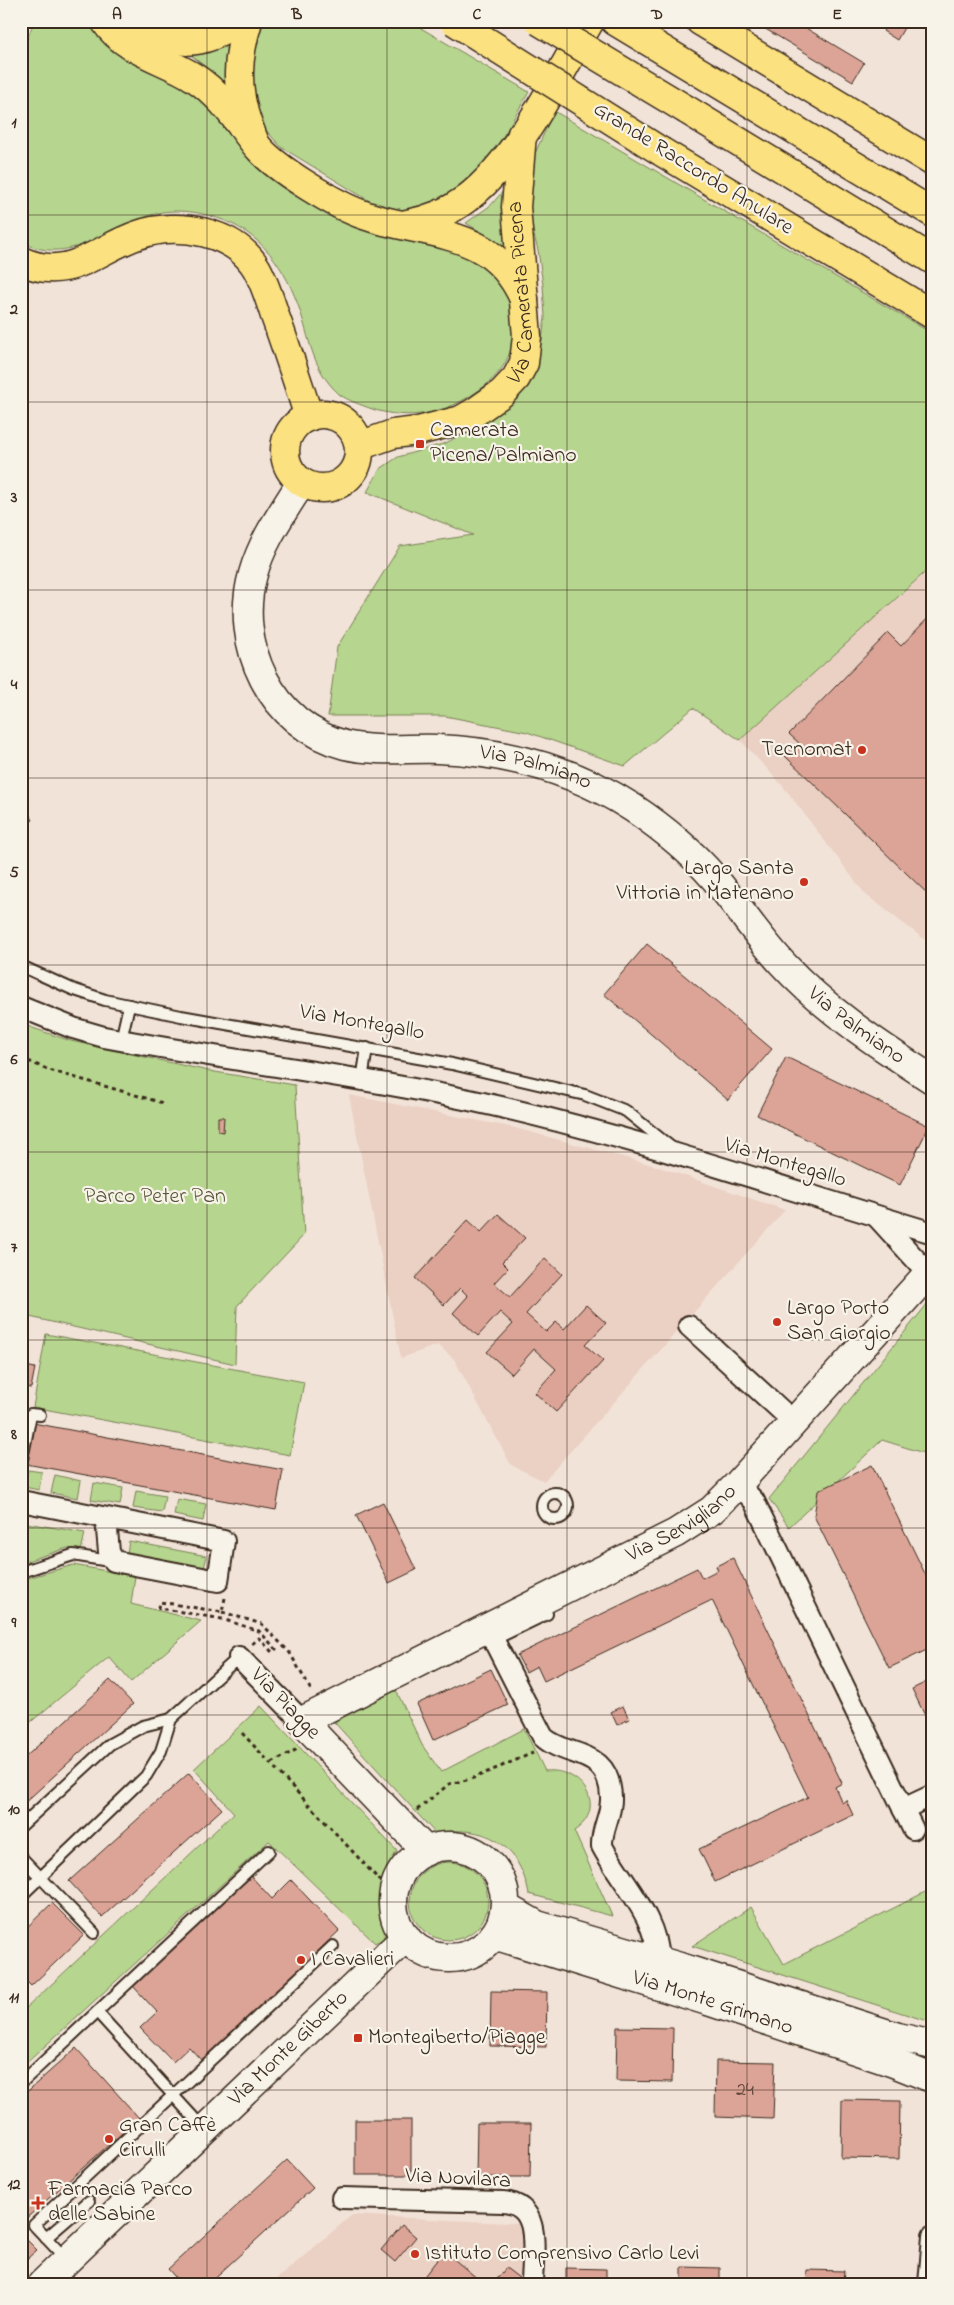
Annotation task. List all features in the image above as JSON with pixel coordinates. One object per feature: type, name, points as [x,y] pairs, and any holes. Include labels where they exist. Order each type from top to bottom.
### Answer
[{"type":"main road","points":[[105,21],[131,46],[185,72],[205,85],[256,145],[296,178],[333,201],[364,216],[449,234],[478,246],[505,269],[516,283],[524,299]]},
{"type":"main road","points":[[136,21],[152,32],[170,39],[187,42],[210,38],[240,21]]},
{"type":"main road","points":[[248,21],[241,47],[238,82],[241,102],[256,145]]},
{"type":"main road","name":"Grande Raccordo Anulare","points":[[454,21],[662,152],[933,316]]},
{"type":"main road","name":"Grande Raccordo Anulare","points":[[539,21],[933,260]]},
{"type":"main road","name":"Via Camerata Picena","points":[[359,446],[393,434],[418,431],[461,420],[508,388],[518,375],[525,356],[528,318],[524,299],[516,207],[522,134],[590,21]]},
{"type":"main road","points":[[615,21],[933,213]]},
{"type":"main road","points":[[700,21],[933,162]]},
{"type":"main road","points":[[403,225],[429,218],[467,199],[491,176],[522,134]]},
{"type":"main road","points":[[21,260],[40,267],[69,267],[85,262],[136,235],[158,230],[189,230],[228,241],[246,254],[262,279],[309,417]]},
{"type":"main road","points":[[332,415],[342,420],[351,427],[359,446],[356,467],[349,478],[339,485],[327,488],[314,488],[301,483],[292,474],[285,454],[286,442],[291,431],[299,422],[309,417],[332,415]]},
{"type":"street","name":"Via Palmiano","points":[[301,483],[258,557],[249,589],[247,608],[249,636],[257,665],[270,689],[286,709],[312,730],[343,744],[368,748],[452,750],[509,757],[557,770],[618,799],[652,821],[696,859],[713,876],[774,954],[809,990],[864,1033],[933,1080]]},
{"type":"street","name":"Via Montegallo","points":[[21,1007],[74,1028],[121,1040],[362,1080],[506,1108],[681,1156],[933,1233]]},
{"type":"street","name":"Via Montegallo","points":[[875,1216],[930,1270]]},
{"type":"street","points":[[738,1484],[795,1423],[930,1270]]},
{"type":"street","points":[[689,1326],[795,1423]]},
{"type":"street","name":"Via Servigliano","points":[[312,1716],[490,1633],[676,1533],[712,1510],[738,1484],[754,1501],[913,1829]]},
{"type":"street","points":[[21,1502],[224,1541],[218,1581],[117,1563],[111,1559],[109,1552],[106,1519]]},
{"type":"street","points":[[490,1633],[543,1737],[557,1745],[582,1753],[598,1764],[605,1774],[610,1785],[612,1799],[608,1822],[602,1836],[602,1846],[653,1930],[657,1945],[657,1961]]},
{"type":"street","name":"Via Piagge","points":[[240,1657],[312,1716],[426,1851]]},
{"type":"street","points":[[903,1809],[933,1795]]},
{"type":"street","points":[[445,1846],[458,1846],[483,1857],[500,1877],[505,1896],[505,1907],[502,1920],[494,1935],[472,1953],[446,1957],[420,1949],[406,1937],[396,1918],[394,1905],[395,1887],[407,1865],[426,1851],[445,1846]]},
{"type":"street","name":"Via Monte Grimano","points":[[505,1907],[531,1923],[898,2037],[933,2045]]},
{"type":"street","name":"Via Monte Grimano","points":[[494,1935],[708,2001],[894,2063],[931,2072]]},
{"type":"street","name":"Via Monte Giberto","points":[[42,2284],[406,1937]]},
{"type":"street","name":"Via Novilara","points":[[342,2198],[503,2202],[519,2206],[528,2214],[532,2225],[532,2284]]},
{"type":"street","points":[[929,2284],[933,2236]]},
{"type":"lane","name":"Via Montegallo","points":[[21,966],[72,989],[129,1005],[490,1071],[604,1100],[637,1119],[681,1156]]},
{"type":"lane","points":[[121,1040],[129,1005]]},
{"type":"lane","points":[[362,1080],[367,1048]]},
{"type":"lane","points":[[21,1465],[31,1414],[40,1416]]},
{"type":"lane","points":[[21,1572],[74,1555],[117,1563]]},
{"type":"lane","points":[[490,1633],[547,1614]]},
{"type":"lane","points":[[21,1826],[116,1740],[143,1726],[171,1719],[240,1657]]},
{"type":"lane","points":[[21,1896],[148,1774],[161,1751],[171,1719]]},
{"type":"lane","points":[[21,2083],[269,1851]]},
{"type":"lane","points":[[21,1857],[94,1933]]},
{"type":"lane","points":[[66,2260],[34,2225],[333,1946]]},
{"type":"lane","points":[[97,2012],[204,2129]]},
{"type":"lane","points":[[46,2238],[89,2201]]},
{"type":"path","points":[[21,1058],[49,1070],[162,1103]]},
{"type":"path","points":[[218,1581],[228,1584],[222,1612],[262,1624],[290,1653],[312,1716]]},
{"type":"path","name":"Via Piagge","points":[[222,1612],[160,1602],[159,1608],[222,1619],[259,1631],[276,1649],[272,1652],[258,1638],[240,1657]]},
{"type":"path","points":[[242,1733],[382,1883]]},
{"type":"path","points":[[272,1763],[300,1748]]},
{"type":"path","points":[[415,1813],[449,1784],[471,1779],[517,1761],[538,1750]]},
{"type":"shaded area","name":"Tecnomat","points":[[933,565],[933,946],[865,894],[783,786],[740,740]]},
{"type":"shaded area","points":[[349,1095],[515,1128],[656,1166],[785,1210],[544,1481],[511,1465],[454,1359],[438,1345],[401,1358]]},
{"type":"shaded area","name":"Istituto Comprensivo Carlo Levi","points":[[352,2215],[524,2224],[524,2284],[271,2284]]},
{"type":"green space","points":[[34,21],[90,21],[106,42],[125,57],[191,90],[198,96],[211,108],[250,159],[269,175],[285,183],[458,249],[488,264],[508,291],[512,299],[514,314],[510,352],[500,371],[493,379],[465,399],[454,405],[431,412],[408,415],[396,414],[372,409],[347,399],[331,386],[315,360],[298,304],[275,260],[239,227],[209,215],[186,211],[163,212],[145,217],[76,247],[58,250],[40,249],[21,242],[21,55]]},
{"type":"green space","points":[[157,21],[219,21],[185,30]]},
{"type":"green space","points":[[265,21],[409,21],[529,92],[487,164],[440,203],[400,212],[376,205],[281,147],[264,128],[249,90],[257,37]]},
{"type":"green space","points":[[237,35],[229,94],[218,78],[184,49]]},
{"type":"green space","points":[[554,111],[933,334],[933,565],[740,740],[693,708],[625,766],[527,732],[445,716],[328,716],[337,647],[400,546],[473,535],[367,492],[380,469],[398,457],[446,443],[481,423],[535,362],[542,340],[545,318],[543,285],[538,250],[525,203],[532,160]]},
{"type":"green space","points":[[504,190],[513,252],[466,223],[491,205]]},
{"type":"green space","name":"Parco Peter Pan","points":[[21,1024],[71,1041],[209,1071],[295,1085],[304,1235],[237,1306],[235,1364],[21,1315]]},
{"type":"green space","points":[[933,1297],[933,1456],[882,1440],[789,1527],[769,1499]]},
{"type":"green space","points":[[46,1334],[304,1382],[290,1455],[33,1407]]},
{"type":"green space","points":[[28,1470],[42,1472],[39,1490],[24,1487]]},
{"type":"green space","points":[[55,1475],[81,1481],[78,1498],[51,1493]]},
{"type":"green space","points":[[94,1483],[123,1488],[120,1505],[91,1500]]},
{"type":"green space","points":[[136,1491],[165,1496],[162,1512],[133,1508]]},
{"type":"green space","points":[[177,1499],[206,1504],[203,1521],[174,1515]]},
{"type":"green space","points":[[21,1522],[85,1533],[81,1551],[67,1548],[21,1563]]},
{"type":"green space","points":[[129,1541],[207,1556],[204,1568],[127,1554]]},
{"type":"green space","points":[[73,1565],[135,1576],[131,1604],[201,1621],[131,1682],[109,1657],[21,1730],[21,1580]]},
{"type":"green space","points":[[396,1690],[422,1745],[441,1772],[524,1729],[545,1771],[558,1771],[570,1775],[580,1782],[590,1801],[589,1811],[584,1822],[574,1831],[612,1916],[529,1894],[517,1861],[508,1849],[497,1841],[469,1831],[435,1833],[334,1722]]},
{"type":"green space","points":[[261,1706],[397,1851],[387,1870],[381,1890],[380,1908],[385,1930],[383,1939],[375,1943],[269,1841],[21,2068],[21,2013],[234,1813],[194,1769]]},
{"type":"green space","points":[[441,1862],[457,1862],[471,1868],[482,1879],[488,1893],[488,1909],[482,1923],[471,1934],[457,1940],[441,1940],[427,1934],[416,1923],[410,1909],[410,1893],[416,1879],[427,1868]]},
{"type":"green space","points":[[933,1888],[933,2019],[927,2021],[692,1946],[751,1907],[784,1964]]},
{"type":"building","points":[[752,21],[794,21],[864,63],[853,81]]},
{"type":"building","points":[[889,21],[908,21],[897,40],[883,31]]},
{"type":"building","name":"Tecnomat","points":[[933,613],[933,899],[785,756],[799,743],[789,734],[888,633],[901,646]]},
{"type":"building","points":[[21,801],[33,820],[21,827]]},
{"type":"building","points":[[647,944],[772,1049],[728,1100],[604,994]]},
{"type":"building","points":[[786,1057],[929,1126],[900,1185],[757,1115]]},
{"type":"building","points":[[218,1117],[224,1117],[223,1132],[218,1131]]},
{"type":"building","points":[[498,1214],[525,1238],[502,1262],[508,1268],[494,1283],[510,1297],[545,1258],[562,1274],[526,1314],[546,1332],[556,1322],[564,1329],[586,1305],[606,1323],[585,1345],[603,1361],[556,1412],[535,1393],[556,1369],[534,1349],[512,1374],[487,1352],[513,1324],[500,1312],[478,1336],[453,1313],[468,1296],[460,1288],[444,1305],[415,1278],[468,1220],[481,1232]]},
{"type":"building","points":[[21,1365],[35,1368],[31,1388],[21,1387]]},
{"type":"building","points":[[33,1423],[283,1470],[276,1510],[26,1464]]},
{"type":"building","points":[[872,1465],[933,1590],[933,1647],[889,1668],[814,1516],[818,1491]]},
{"type":"building","points":[[383,1502],[416,1570],[389,1583],[356,1515]]},
{"type":"building","points":[[733,1558],[842,1783],[835,1787],[842,1803],[846,1800],[853,1815],[715,1882],[699,1849],[808,1797],[712,1600],[544,1681],[537,1666],[526,1672],[517,1655],[697,1568],[702,1578],[718,1570],[716,1566]]},
{"type":"building","points":[[491,1669],[508,1705],[433,1740],[417,1704]]},
{"type":"building","points":[[933,1679],[933,1732],[912,1689]]},
{"type":"building","points":[[110,1680],[133,1704],[21,1806],[21,1761]]},
{"type":"building","points":[[623,1706],[629,1719],[617,1725],[611,1712]]},
{"type":"building","points":[[189,1773],[222,1809],[102,1917],[69,1881]]},
{"type":"building","points":[[249,1874],[272,1899],[291,1880],[339,1931],[202,2061],[189,2047],[173,2062],[140,2028],[157,2012],[132,1985]]},
{"type":"building","points":[[52,1903],[84,1935],[31,1986],[21,1976],[21,1933]]},
{"type":"building","points":[[491,1991],[547,1992],[546,2047],[490,2046]]},
{"type":"building","points":[[617,2027],[673,2028],[672,2082],[616,2081]]},
{"type":"building","points":[[76,2048],[139,2118],[21,2223],[21,2097]]},
{"type":"building","points":[[716,2061],[775,2062],[773,2119],[715,2117]]},
{"type":"building","points":[[842,2100],[900,2101],[899,2159],[841,2158]]},
{"type":"building","points":[[355,2120],[411,2120],[411,2175],[355,2175]]},
{"type":"building","points":[[477,2123],[531,2123],[530,2177],[476,2177]]},
{"type":"building","points":[[287,2160],[313,2188],[208,2284],[181,2284],[168,2269]]},
{"type":"building","points":[[402,2225],[416,2237],[395,2262],[381,2250]]},
{"type":"building","points":[[25,2238],[37,2250],[21,2264],[21,2242]]},
{"type":"building","points":[[444,2251],[484,2284],[418,2284]]},
{"type":"building","points":[[682,2267],[720,2268],[720,2284],[682,2284]]},
{"type":"building","points":[[506,2268],[519,2278],[514,2284],[502,2284],[497,2279]]},
{"type":"building","points":[[566,2268],[606,2269],[606,2284],[566,2284]]},
{"type":"building","points":[[807,2270],[844,2271],[843,2284],[806,2284]]},
{"type":"place","name":"Camerata Picena/Palmiano","points":[[420,444]]},
{"type":"place","name":"Tecnomat","points":[[862,750]]},
{"type":"place","name":"Largo Santa Vittoria in Matenano","points":[[804,882]]},
{"type":"place","name":"Largo Porto San Giorgio","points":[[777,1322]]},
{"type":"place","name":"I Cavalieri","points":[[301,1960]]},
{"type":"place","name":"Montegiberto/Piagge","points":[[358,2038]]},
{"type":"place","name":"Gran Caffè Cirulli","points":[[109,2139]]},
{"type":"place","name":"Farmacia Parco delle Sabine","points":[[38,2203]]},
{"type":"place","name":"Istituto Comprensivo Carlo Levi","points":[[415,2254]]}]
